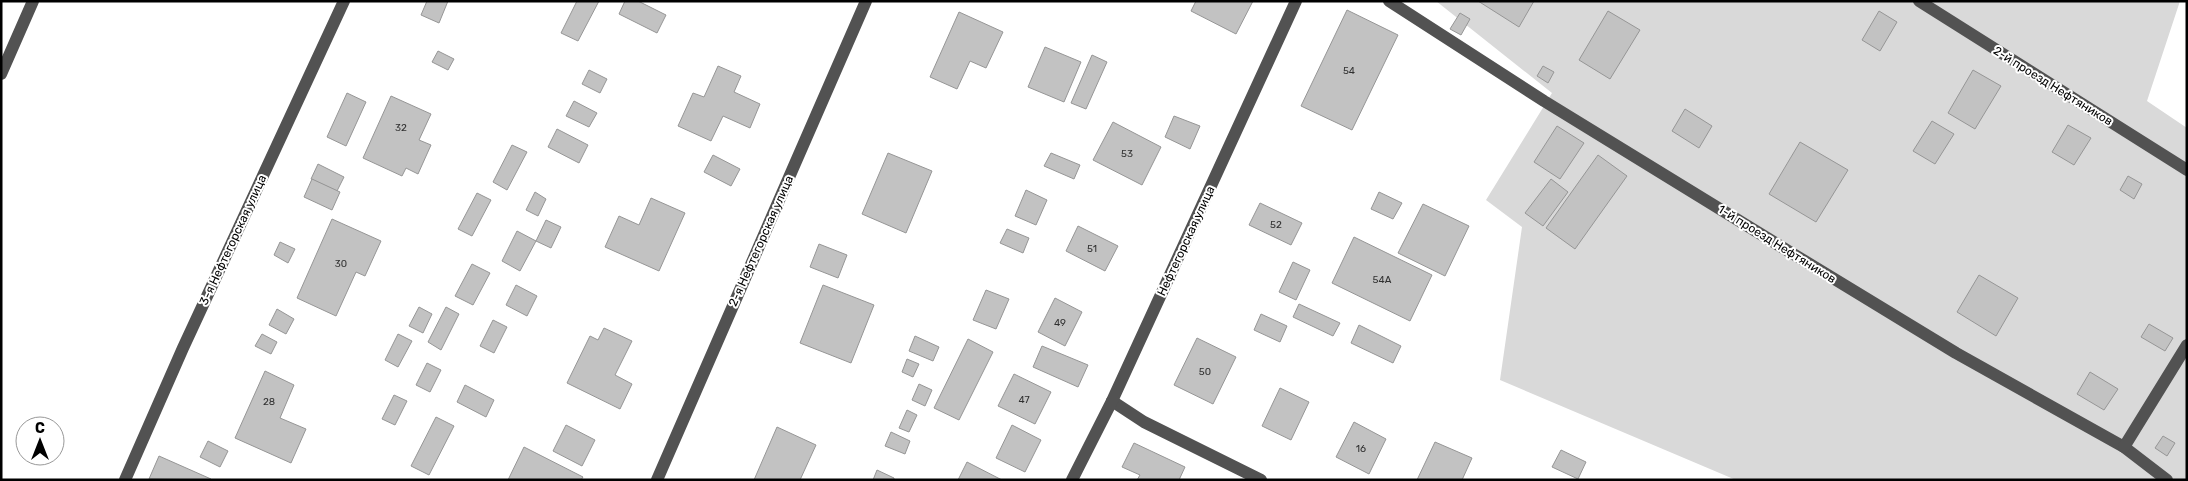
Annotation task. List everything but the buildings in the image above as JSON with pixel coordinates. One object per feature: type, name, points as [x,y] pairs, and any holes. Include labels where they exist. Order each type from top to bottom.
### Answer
[{"type":"street","points":[[1,74],[33,1]]},
{"type":"street","name":"3-я Нефтегорская улица","points":[[125,480],[183,348],[344,1]]},
{"type":"street","name":"2-я Нефтегорская улица","points":[[657,480],[866,1]]},
{"type":"street","name":"Нефтегорская улица","points":[[1072,480],[1112,401],[1296,1]]},
{"type":"street","name":"1-й проезд Нефтяников","points":[[1389,1],[1544,101],[1815,268],[1956,353],[2124,447],[2167,480]]},
{"type":"street","name":"2-й проезд Нефтяников","points":[[1919,1],[2187,170]]},
{"type":"street","points":[[2124,447],[2187,345]]},
{"type":"street","points":[[1112,401],[1144,422],[1261,480]]},
{"type":"shaded area","points":[[1436,1],[2180,1],[2147,101],[2187,128],[2187,480],[1736,480],[1500,380],[1522,227],[1486,200],[1552,93]]}]
